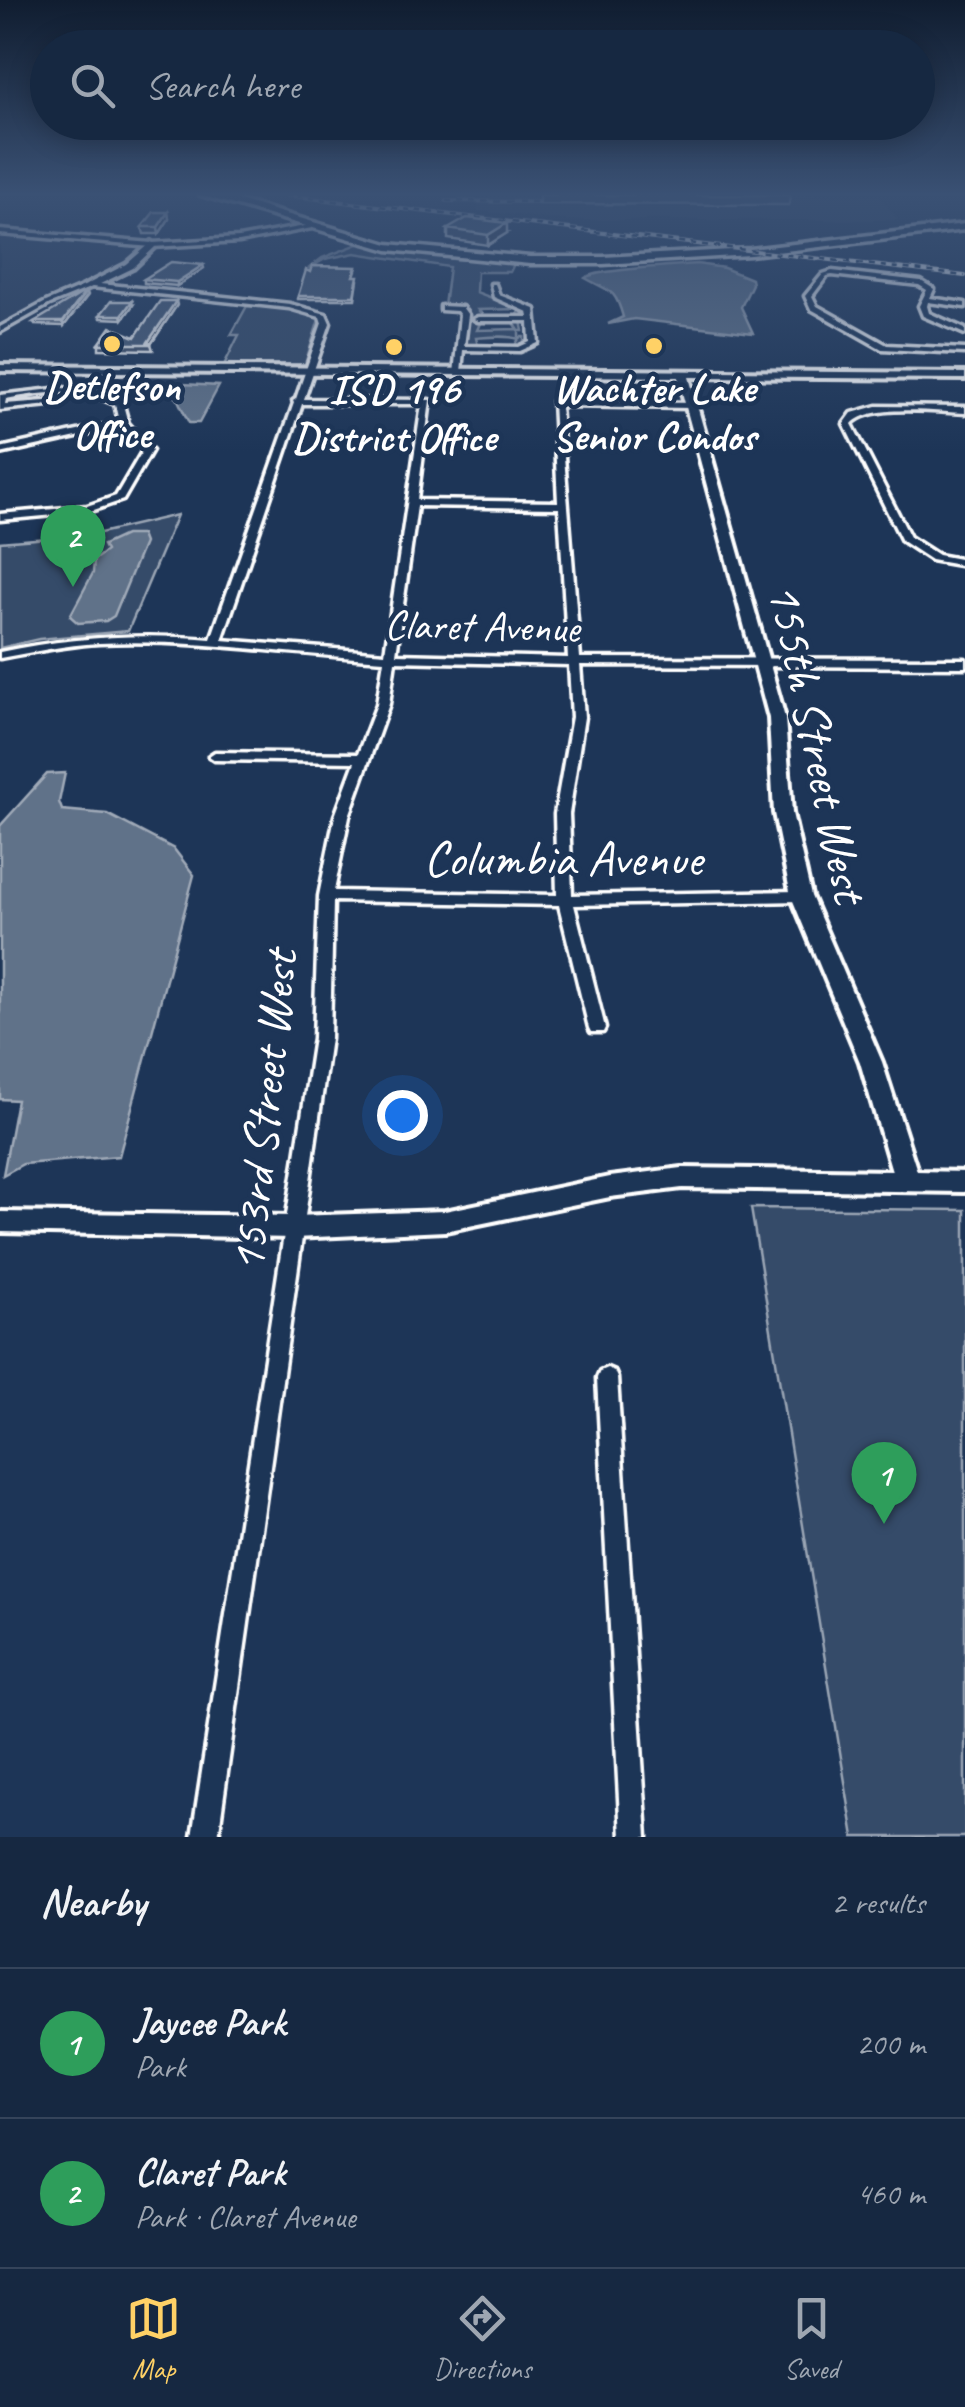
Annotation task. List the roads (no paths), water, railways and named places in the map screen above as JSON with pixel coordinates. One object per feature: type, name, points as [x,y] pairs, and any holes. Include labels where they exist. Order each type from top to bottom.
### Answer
[{"type":"street","points":[[0,330],[48,302],[101,281]]},
{"type":"street","points":[[820,281],[808,296],[814,307],[885,348],[965,351]]},
{"type":"street","points":[[894,281],[929,286],[923,309],[929,316],[965,332]]},
{"type":"street","points":[[460,348],[528,348],[534,343],[530,309],[493,294],[494,285]]},
{"type":"street","points":[[91,286],[312,310],[326,323],[216,642]]},
{"type":"street","points":[[926,300],[965,305]]},
{"type":"street","points":[[444,308],[460,310],[464,315],[458,372]]},
{"type":"street","points":[[478,319],[533,319]]},
{"type":"street","points":[[0,368],[965,376]]},
{"type":"street","name":"155th Street West","points":[[683,374],[777,718],[782,813],[801,896],[871,1062],[907,1180]]},
{"type":"street","points":[[0,518],[88,510],[120,498],[148,450],[124,424],[120,404],[97,395],[21,393],[2,397],[0,407],[97,395]]},
{"type":"street","name":"153rd Street West","points":[[205,1837],[322,1038],[326,896],[342,816],[383,704],[427,402],[298,401]]},
{"type":"street","points":[[598,1028],[565,900],[562,814],[578,716],[577,659],[556,404],[692,405]]},
{"type":"street","points":[[965,410],[877,410],[855,414],[848,424],[906,539],[915,549],[935,558],[965,563]]},
{"type":"street","points":[[0,451],[124,424]]},
{"type":"street","points":[[412,503],[565,505]]},
{"type":"street","name":"Claret Avenue","points":[[0,656],[84,640],[216,642],[391,657],[965,664]]},
{"type":"street","points":[[216,756],[364,758]]},
{"type":"street","name":"Columbia Avenue","points":[[326,896],[565,900],[801,896]]},
{"type":"street","points":[[0,1222],[294,1228],[446,1222],[610,1187],[682,1178],[965,1182]]},
{"type":"street","points":[[606,1378],[634,1837]]},
{"type":"place","name":"Detlefson Office","points":[[112,344]]},
{"type":"place","name":"Wachter Lake Senior Condos","points":[[654,346]]},
{"type":"place","name":"ISD 196 District Office","points":[[394,347]]},
{"type":"place","name":"Claret Park","points":[[73,587]]},
{"type":"place","name":"Jaycee Park","points":[[884,1524]]}]
